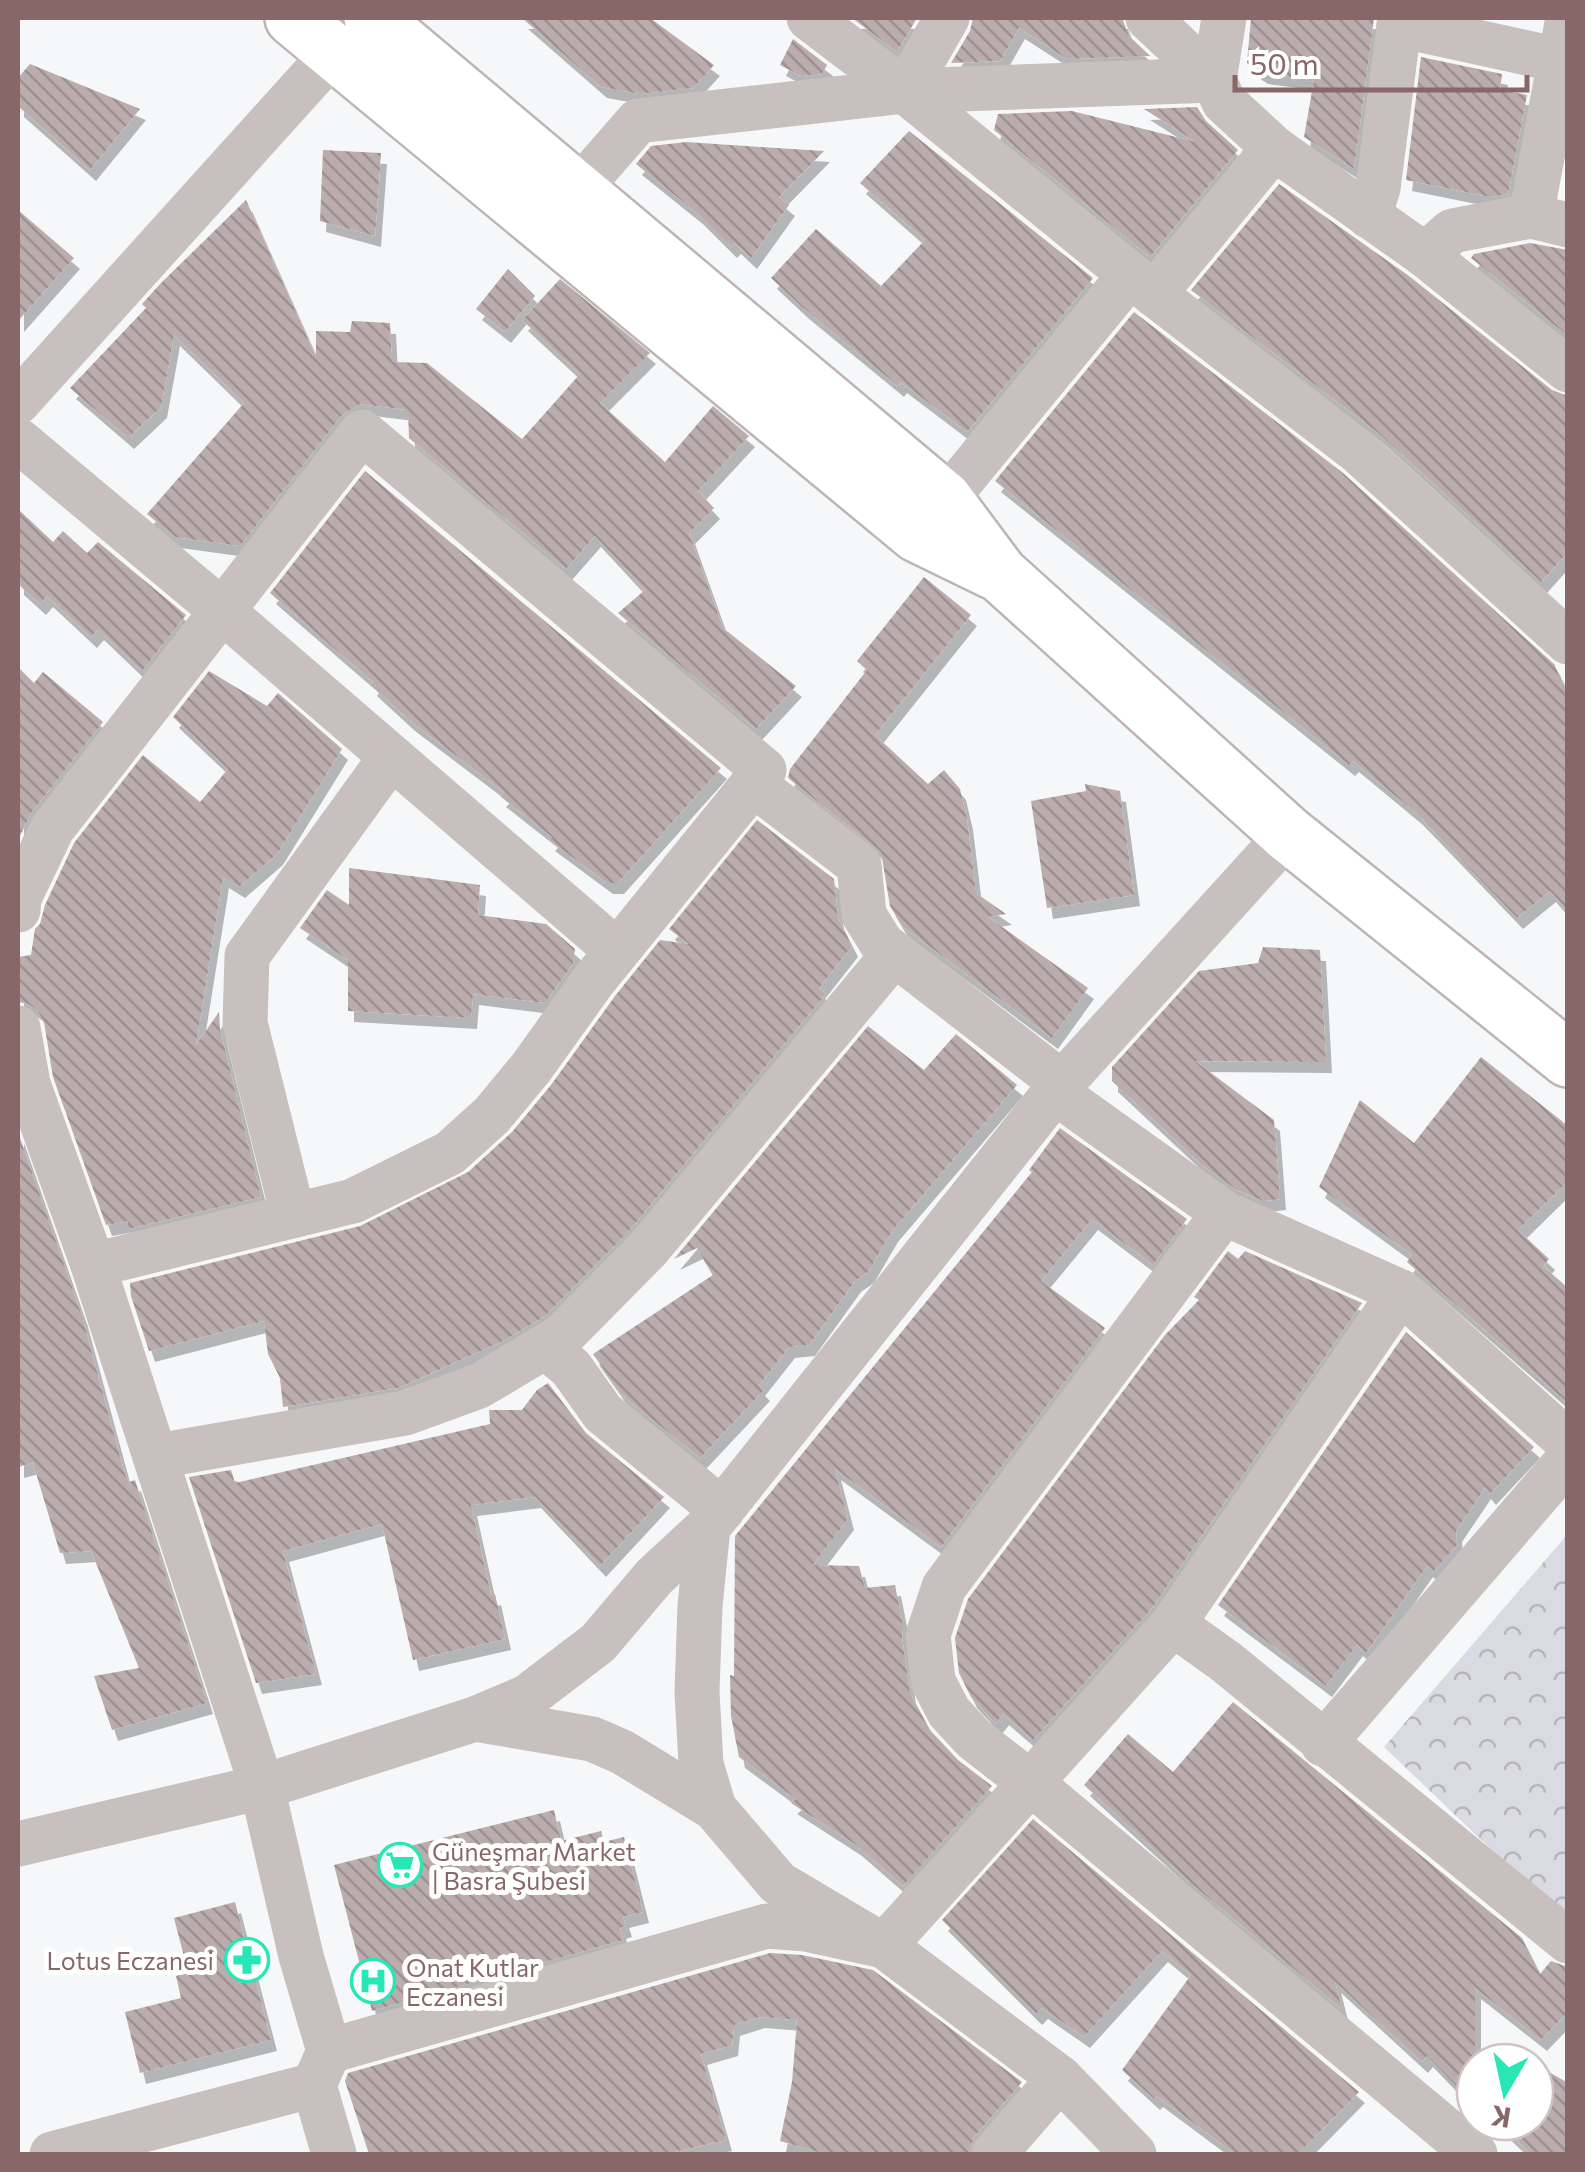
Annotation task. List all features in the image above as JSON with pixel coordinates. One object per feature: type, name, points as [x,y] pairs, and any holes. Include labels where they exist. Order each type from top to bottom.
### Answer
[{"type":"street","points":[[809,18],[1360,453],[1568,642]]},
{"type":"street","points":[[905,90],[947,18]]},
{"type":"street","points":[[1148,18],[1214,80],[1224,102],[1274,148],[1425,255],[1568,370]]},
{"type":"street","points":[[1214,80],[1224,18]]},
{"type":"street","points":[[1369,216],[1378,188],[1400,21],[1565,48],[1549,220],[1452,231],[1425,255]]},
{"type":"street","points":[[333,29],[577,190],[931,517]]},
{"type":"street","points":[[18,402],[333,29]]},
{"type":"street","points":[[333,29],[1000,574],[1288,834],[1568,1059]]},
{"type":"street","points":[[577,190],[638,121],[905,90],[1214,80]]},
{"type":"street","points":[[931,517],[1142,284],[1274,148]]},
{"type":"street","points":[[18,910],[19,898],[52,829],[362,432],[764,770],[492,1116],[450,1153],[353,1202],[94,1265]]},
{"type":"street","points":[[18,440],[618,951]]},
{"type":"street","points":[[294,1215],[245,1023],[248,956],[391,757]]},
{"type":"street","points":[[754,784],[859,864],[864,915],[882,944],[1058,1088],[1224,1213],[1401,1292],[1568,1442]]},
{"type":"street","points":[[18,1844],[262,1787],[476,1718],[527,1697],[598,1643],[654,1577],[715,1518],[1058,1088],[1288,834]]},
{"type":"street","points":[[156,1456],[405,1414],[479,1386],[546,1347],[647,1250],[894,954]]},
{"type":"street","points":[[18,1028],[28,1084],[94,1265],[262,1787],[301,1956],[334,2154]]},
{"type":"street","points":[[1224,1213],[944,1586],[928,1635],[932,1681],[949,1712],[974,1739],[1473,2154]]},
{"type":"street","points":[[884,1946],[1173,1624],[1401,1292]]},
{"type":"street","points":[[546,1347],[571,1368],[602,1412],[715,1518]]},
{"type":"street","points":[[1324,1744],[1568,1460]]},
{"type":"street","points":[[714,1808],[701,1764],[698,1692],[700,1606],[715,1518]]},
{"type":"street","points":[[1173,1624],[1225,1661],[1568,1941]]},
{"type":"street","points":[[476,1718],[592,1739],[622,1752],[714,1808],[778,1883],[884,1946],[1060,2078],[1134,2154]]},
{"type":"street","points":[[52,2154],[767,1926],[806,1929],[884,1946]]},
{"type":"street","points":[[994,2154],[1060,2078]]},
{"type":"green space","points":[[1567,1535],[1567,1922],[1384,1747]]},
{"type":"building","points":[[522,18],[650,18],[714,65],[693,88],[640,94],[601,87]]},
{"type":"building","points":[[852,18],[917,18],[897,52]]},
{"type":"building","points":[[973,18],[1122,18],[1129,36],[1150,56],[1067,59],[1019,28],[1000,61],[951,63],[970,31]]},
{"type":"building","points":[[1251,18],[1374,18],[1354,169],[1304,137],[1314,80],[1262,73],[1247,63]]},
{"type":"building","points":[[793,39],[827,65],[822,74],[801,76],[780,65]]},
{"type":"building","points":[[1421,57],[1502,74],[1500,90],[1527,95],[1508,194],[1490,197],[1406,180]]},
{"type":"building","points":[[30,64],[140,109],[90,170],[18,106],[18,78]]},
{"type":"building","points":[[1197,107],[1206,121],[1238,150],[1150,257],[994,130],[998,114],[1072,111],[1196,142],[1144,109]]},
{"type":"building","points":[[909,131],[1093,278],[967,432],[901,382],[898,386],[771,278],[816,229],[881,286],[925,240],[860,183]]},
{"type":"building","points":[[686,142],[824,151],[779,197],[789,205],[751,258],[735,243],[731,247],[698,214],[636,164],[651,146]]},
{"type":"building","points":[[323,150],[381,153],[375,236],[320,221]]},
{"type":"building","points":[[1279,184],[1409,276],[1552,390],[1568,396],[1568,552],[1541,582],[1378,433],[1191,290]]},
{"type":"building","points":[[246,200],[316,357],[316,331],[350,332],[352,321],[390,323],[392,362],[427,363],[522,439],[580,374],[522,320],[560,279],[650,353],[600,403],[665,462],[713,406],[749,436],[698,491],[714,508],[689,533],[723,628],[796,686],[756,729],[618,613],[645,590],[595,536],[566,569],[409,438],[408,410],[360,404],[342,415],[240,546],[175,537],[147,514],[244,403],[174,335],[161,407],[128,438],[70,388],[146,308],[142,304],[161,283]]},
{"type":"building","points":[[18,210],[74,258],[18,321]]},
{"type":"building","points":[[1530,243],[1568,250],[1568,336],[1471,258],[1474,254]]},
{"type":"building","points":[[508,269],[535,296],[505,332],[476,309]]},
{"type":"building","points":[[1134,312],[1343,473],[1554,664],[1568,693],[1568,912],[1550,891],[1517,918],[1417,814],[1353,761],[1349,765],[995,481]]},
{"type":"building","points":[[365,471],[721,768],[618,883],[607,883],[549,840],[552,837],[500,796],[504,792],[409,720],[371,685],[373,682],[270,593]]},
{"type":"building","points":[[18,509],[53,542],[63,531],[87,553],[98,542],[186,615],[142,671],[98,629],[91,637],[47,596],[40,604],[18,584]]},
{"type":"building","points":[[924,577],[971,615],[875,735],[928,784],[944,770],[960,789],[976,893],[1006,914],[988,917],[1088,988],[1052,1038],[902,926],[890,906],[881,852],[788,778],[790,769],[867,670],[857,661]]},
{"type":"building","points":[[18,667],[34,683],[43,672],[103,722],[31,813],[18,840]]},
{"type":"building","points":[[209,671],[267,706],[278,693],[342,749],[277,854],[239,887],[223,877],[196,1045],[219,1012],[261,1197],[128,1229],[128,1221],[106,1225],[53,1077],[44,1022],[37,1010],[18,1002],[18,957],[31,955],[35,929],[74,843],[143,755],[200,802],[228,769],[173,717]]},
{"type":"building","points":[[1085,784],[1120,791],[1134,895],[1047,908],[1031,801],[1086,791]]},
{"type":"building","points":[[757,820],[834,879],[838,918],[852,946],[819,988],[826,994],[628,1232],[545,1316],[503,1341],[398,1388],[283,1407],[280,1378],[268,1354],[264,1321],[149,1351],[130,1283],[360,1226],[468,1172],[512,1132],[551,1085],[660,940],[689,944],[669,929]]},
{"type":"building","points":[[349,868],[480,885],[478,915],[546,924],[575,949],[573,964],[545,1003],[473,994],[471,1018],[348,1011],[348,960],[300,928],[327,890],[349,905]]},
{"type":"building","points":[[1263,947],[1320,950],[1326,1062],[1195,1061],[1274,1120],[1280,1199],[1263,1201],[1237,1190],[1203,1166],[1112,1081],[1112,1067],[1199,971],[1258,963]]},
{"type":"building","points":[[868,1026],[924,1070],[956,1034],[1017,1085],[892,1231],[868,1272],[855,1281],[809,1345],[789,1347],[759,1385],[764,1390],[700,1458],[622,1395],[593,1354],[713,1275],[697,1248],[674,1259]]},
{"type":"building","points":[[1481,1057],[1568,1126],[1568,1181],[1518,1230],[1549,1259],[1543,1266],[1568,1288],[1568,1403],[1407,1262],[1412,1255],[1319,1187],[1360,1100],[1414,1143]]},
{"type":"building","points":[[1060,1128],[1187,1219],[1153,1265],[1092,1219],[1041,1281],[1105,1328],[941,1547],[835,1469],[848,1519],[813,1565],[859,1566],[865,1588],[895,1585],[910,1693],[930,1730],[958,1760],[992,1786],[903,1886],[856,1845],[791,1803],[796,1799],[739,1757],[731,1716],[730,1675],[734,1676],[735,1536],[1032,1172],[1029,1170]]},
{"type":"building","points":[[18,1132],[82,1316],[125,1475],[129,1482],[135,1480],[207,1703],[112,1730],[94,1676],[139,1668],[91,1551],[60,1553],[33,1463],[18,1467]]},
{"type":"building","points":[[1228,1251],[1238,1259],[1245,1251],[1362,1303],[1152,1608],[1033,1740],[1003,1714],[996,1723],[992,1720],[971,1697],[959,1673],[955,1638],[968,1599],[1165,1335],[1199,1300],[1194,1297]]},
{"type":"building","points":[[1406,1332],[1534,1447],[1490,1494],[1485,1488],[1456,1531],[1457,1545],[1433,1572],[1427,1566],[1366,1653],[1357,1645],[1326,1686],[1218,1605]]},
{"type":"building","points":[[548,1383],[586,1433],[664,1497],[600,1566],[535,1497],[471,1505],[505,1639],[413,1660],[382,1524],[283,1551],[316,1674],[256,1683],[189,1477],[231,1470],[235,1483],[490,1424],[489,1410],[522,1410],[537,1390]]},
{"type":"building","points":[[1233,1702],[1522,1938],[1540,1974],[1551,1961],[1568,1967],[1568,2012],[1541,2040],[1475,1988],[1475,2042],[1455,2042],[1455,2085],[1427,2056],[1422,2062],[1335,1982],[1342,2009],[1193,1885],[1084,1785],[1128,1734],[1173,1772]]},
{"type":"building","points":[[554,1810],[561,1841],[601,1831],[604,1842],[624,1837],[643,1912],[623,1917],[623,1940],[372,2011],[334,1865]]},
{"type":"building","points":[[1033,1819],[1359,2092],[1298,2154],[1235,2154],[1157,2096],[1154,2099],[1122,2070],[1191,1975],[1162,1951],[1084,2037],[1042,2008],[1036,2014],[942,1920]]},
{"type":"building","points":[[235,1902],[271,2040],[140,2073],[125,2012],[181,1998],[176,1976],[188,1972],[174,1918]]},
{"type":"building","points":[[770,1953],[802,1955],[873,1970],[1022,2082],[974,2137],[968,2154],[825,2154],[780,2141],[792,2082],[797,2020],[759,2017],[734,2025],[732,2045],[701,2054],[726,2140],[665,2154],[369,2154],[345,2081],[348,2073]]},
{"type":"building","points":[[1555,2076],[1568,2083],[1568,2154],[1531,2154],[1518,2142],[1555,2142]]},
{"type":"place","name":"Güneşmar Market | Basra Şubesi","points":[[400,1865]]},
{"type":"place","name":"Lotus Eczanesi","points":[[247,1960]]},
{"type":"place","name":"Onat Kutlar Eczanesi","points":[[373,1981]]}]
